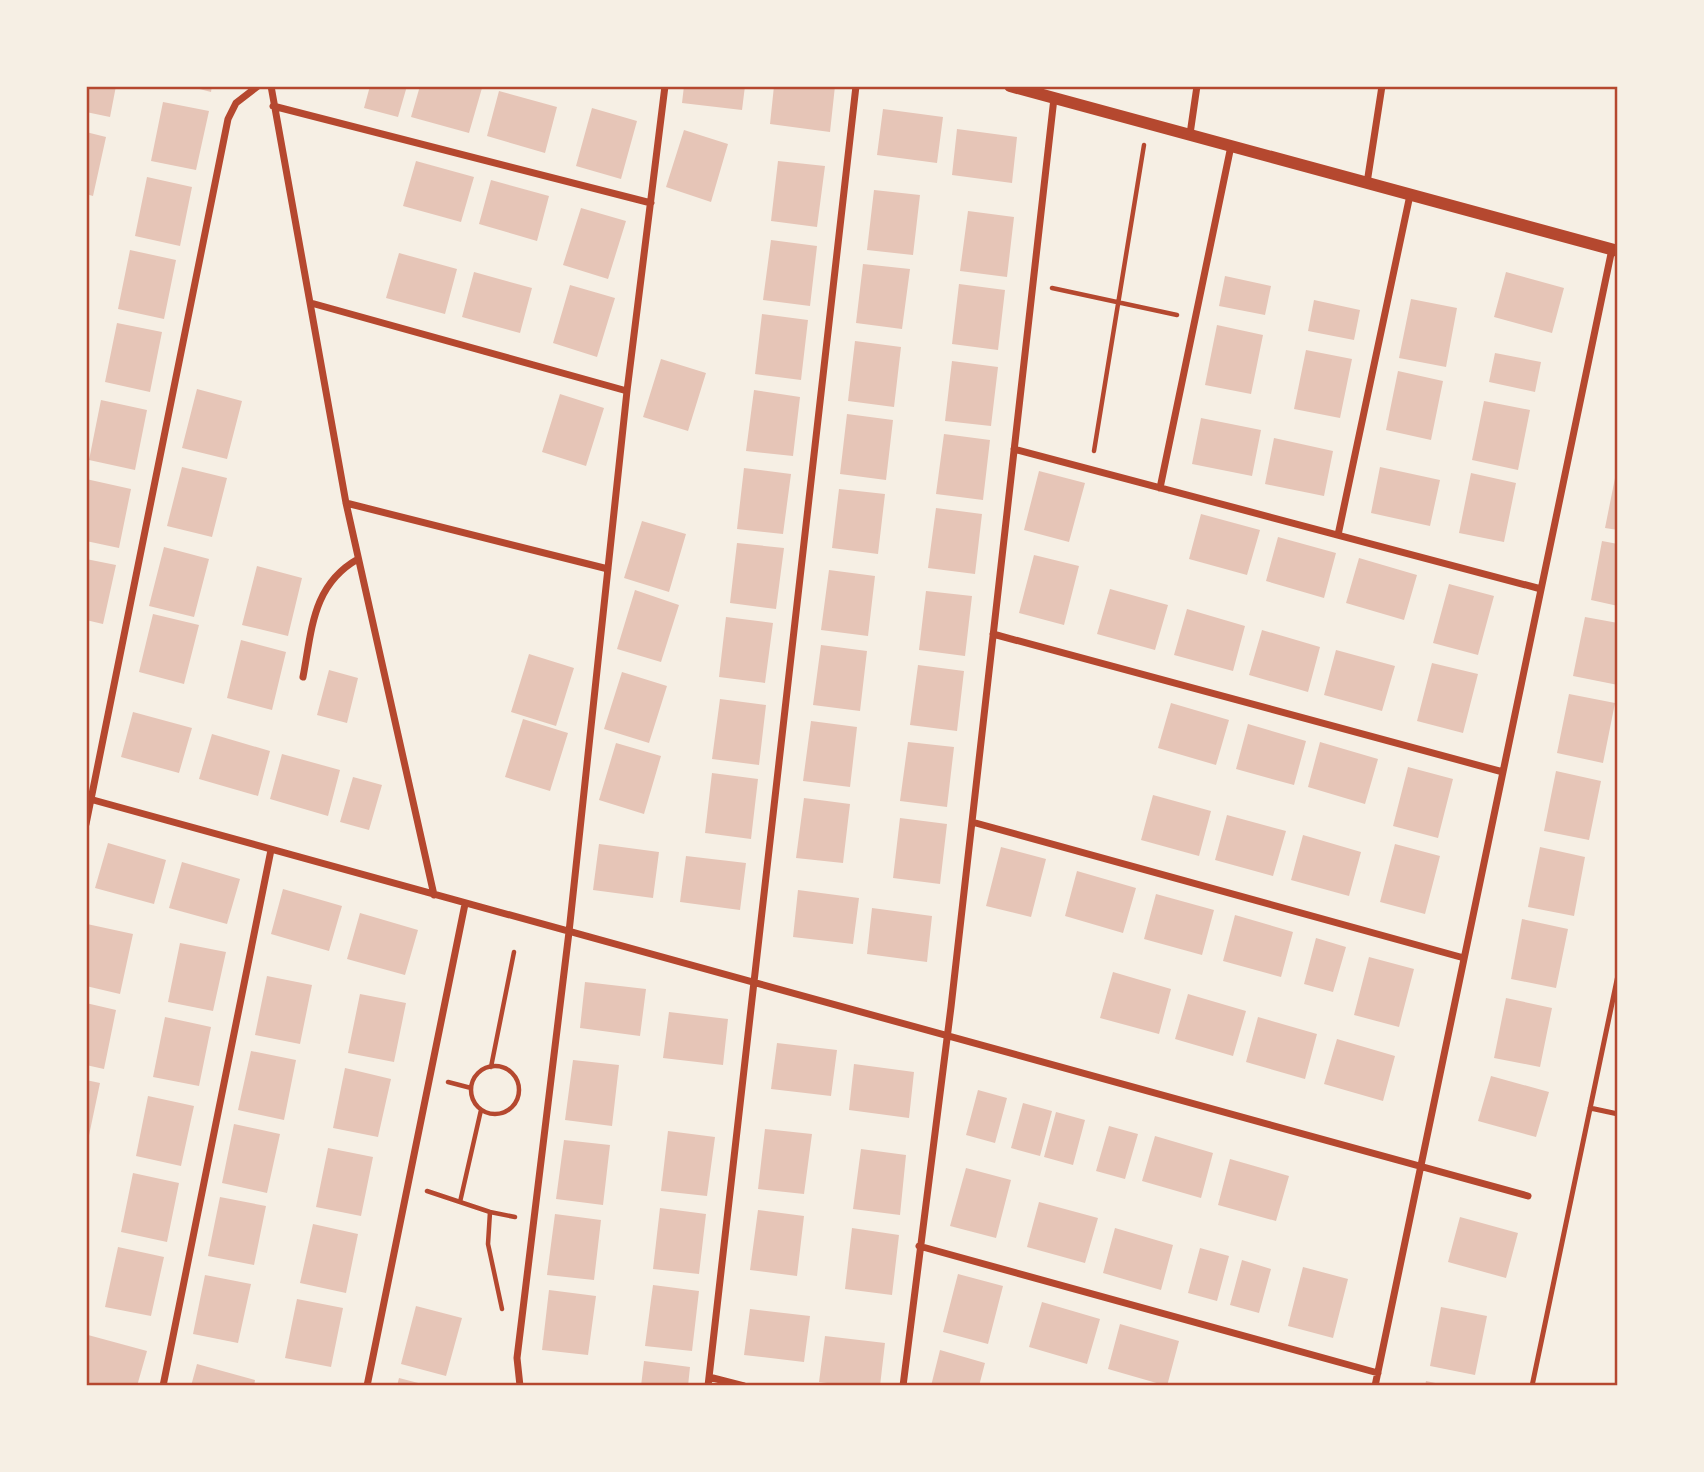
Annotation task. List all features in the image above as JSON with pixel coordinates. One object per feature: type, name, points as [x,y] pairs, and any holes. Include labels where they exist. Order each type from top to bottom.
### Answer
[{"type":"street","points":[[86,824],[88,799],[228,119],[236,103],[258,86]]},
{"type":"street","points":[[271,86],[346,503],[434,895]]},
{"type":"street","points":[[520,1386],[517,1358],[569,932],[628,391],[665,86]]},
{"type":"street","points":[[708,1386],[856,86]]},
{"type":"street","points":[[1010,86],[1615,250],[1541,589],[1375,1386]]},
{"type":"street","points":[[1190,134],[1197,86]]},
{"type":"street","points":[[1367,183],[1382,86]]},
{"type":"street","points":[[903,1386],[948,1036],[1054,98]]},
{"type":"street","points":[[273,106],[651,203]]},
{"type":"street","points":[[1160,488],[1231,146]]},
{"type":"street","points":[[1338,535],[1410,195]]},
{"type":"street","points":[[311,303],[628,391]]},
{"type":"street","points":[[1014,449],[1541,589]]},
{"type":"street","points":[[346,503],[608,569]]},
{"type":"street","points":[[303,677],[316,607],[324,589],[337,574],[358,559]]},
{"type":"street","points":[[993,634],[1503,772]]},
{"type":"street","points":[[88,799],[1528,1196]]},
{"type":"street","points":[[972,822],[1464,958]]},
{"type":"street","points":[[163,1386],[271,850]]},
{"type":"street","points":[[367,1386],[465,904]]},
{"type":"street","points":[[919,1246],[1378,1373]]},
{"type":"street","points":[[709,1377],[744,1386]]},
{"type":"lane","points":[[1532,1386],[1618,975]]},
{"type":"lane","points":[[1590,1108],[1618,1114]]},
{"type":"path","points":[[1091,469],[1148,123]]},
{"type":"path","points":[[1033,284],[1195,319]]},
{"type":"path","points":[[491,1067],[514,952]]},
{"type":"path","points":[[491,1067],[507,1069],[517,1081],[516,1103],[496,1115],[481,1110],[471,1097],[472,1081],[483,1069],[491,1067]]},
{"type":"path","points":[[460,1202],[481,1110]]},
{"type":"path","points":[[408,1185],[490,1212],[533,1221]]},
{"type":"path","points":[[490,1212],[488,1244],[504,1320]]},
{"type":"building","points":[[86,86],[116,86],[110,117],[86,112]]},
{"type":"building","points":[[188,86],[212,86],[211,92]]},
{"type":"building","points":[[370,86],[407,86],[398,117],[364,108]]},
{"type":"building","points":[[420,86],[482,88],[469,133],[411,117]]},
{"type":"building","points":[[684,86],[745,86],[742,110],[682,103]]},
{"type":"building","points":[[774,86],[835,86],[830,132],[770,124]]},
{"type":"building","points":[[499,91],[557,107],[545,153],[487,136]]},
{"type":"building","points":[[163,102],[209,111],[196,170],[151,161]]},
{"type":"building","points":[[592,108],[637,121],[621,179],[576,166]]},
{"type":"building","points":[[883,109],[943,117],[937,163],[877,155]]},
{"type":"building","points":[[957,129],[1017,137],[1012,183],[952,175]]},
{"type":"building","points":[[684,130],[728,144],[711,202],[666,187]]},
{"type":"building","points":[[86,132],[106,137],[93,196],[86,194]]},
{"type":"building","points":[[416,161],[474,177],[461,222],[403,206]]},
{"type":"building","points":[[778,161],[825,166],[817,227],[771,221]]},
{"type":"building","points":[[147,177],[192,187],[180,246],[135,236]]},
{"type":"building","points":[[491,180],[549,196],[537,241],[479,224]]},
{"type":"building","points":[[874,190],[920,195],[913,255],[867,250]]},
{"type":"building","points":[[581,208],[626,221],[608,279],[563,265]]},
{"type":"building","points":[[968,211],[1014,217],[1007,277],[960,271]]},
{"type":"building","points":[[771,240],[817,246],[810,306],[763,300]]},
{"type":"building","points":[[130,250],[176,260],[164,319],[118,309]]},
{"type":"building","points":[[399,253],[457,269],[445,314],[386,298]]},
{"type":"building","points":[[863,264],[910,269],[902,329],[856,323]]},
{"type":"building","points":[[474,272],[532,288],[520,333],[462,317]]},
{"type":"building","points":[[1506,272],[1564,288],[1552,333],[1494,317]]},
{"type":"building","points":[[1225,276],[1271,286],[1265,315],[1219,306]]},
{"type":"building","points":[[959,284],[1005,290],[998,350],[952,344]]},
{"type":"building","points":[[570,285],[615,298],[597,357],[553,343]]},
{"type":"building","points":[[1411,299],[1457,308],[1446,367],[1399,358]]},
{"type":"building","points":[[1314,300],[1360,310],[1354,340],[1308,331]]},
{"type":"building","points":[[762,314],[808,320],[801,380],[755,374]]},
{"type":"building","points":[[117,323],[162,332],[150,392],[105,382]]},
{"type":"building","points":[[1217,325],[1263,335],[1251,394],[1205,385]]},
{"type":"building","points":[[855,341],[901,347],[894,407],[848,401]]},
{"type":"building","points":[[1306,350],[1352,359],[1340,418],[1294,409]]},
{"type":"building","points":[[1495,353],[1541,362],[1535,392],[1489,382]]},
{"type":"building","points":[[661,359],[706,373],[688,431],[643,417]]},
{"type":"building","points":[[952,361],[998,367],[991,426],[945,421]]},
{"type":"building","points":[[1398,371],[1443,381],[1431,440],[1386,430]]},
{"type":"building","points":[[197,389],[242,401],[227,459],[182,448]]},
{"type":"building","points":[[754,390],[800,397],[793,456],[746,451]]},
{"type":"building","points":[[560,394],[604,408],[586,466],[542,452]]},
{"type":"building","points":[[101,400],[147,410],[135,470],[89,460]]},
{"type":"building","points":[[1484,401],[1530,410],[1518,470],[1472,460]]},
{"type":"building","points":[[847,414],[893,420],[886,480],[840,474]]},
{"type":"building","points":[[1201,418],[1261,430],[1252,476],[1192,464]]},
{"type":"building","points":[[944,434],[990,440],[983,500],[936,494]]},
{"type":"building","points":[[1274,438],[1333,451],[1324,496],[1265,484]]},
{"type":"building","points":[[182,467],[227,478],[212,537],[167,526]]},
{"type":"building","points":[[1380,467],[1440,480],[1430,526],[1371,513]]},
{"type":"building","points":[[744,468],[791,474],[783,534],[737,529]]},
{"type":"building","points":[[1618,468],[1618,530],[1605,528]]},
{"type":"building","points":[[1039,471],[1085,483],[1069,542],[1024,530]]},
{"type":"building","points":[[1471,473],[1516,483],[1504,542],[1459,533]]},
{"type":"building","points":[[86,479],[131,489],[119,548],[86,541]]},
{"type":"building","points":[[839,489],[885,494],[878,554],[832,548]]},
{"type":"building","points":[[936,508],[982,514],[975,574],[928,568]]},
{"type":"building","points":[[1201,514],[1260,530],[1247,575],[1189,559]]},
{"type":"building","points":[[642,521],[686,534],[669,592],[624,578]]},
{"type":"building","points":[[1278,537],[1336,553],[1324,598],[1266,581]]},
{"type":"building","points":[[1602,541],[1618,544],[1618,606],[1591,600]]},
{"type":"building","points":[[737,543],[784,548],[776,609],[730,603]]},
{"type":"building","points":[[164,547],[209,559],[194,617],[149,606]]},
{"type":"building","points":[[1034,555],[1079,566],[1064,625],[1019,613]]},
{"type":"building","points":[[1359,558],[1417,575],[1404,620],[1346,603]]},
{"type":"building","points":[[86,559],[116,565],[103,624],[86,620]]},
{"type":"building","points":[[257,566],[302,578],[288,636],[242,625]]},
{"type":"building","points":[[829,570],[875,576],[868,636],[821,630]]},
{"type":"building","points":[[1449,584],[1494,596],[1478,655],[1433,643]]},
{"type":"building","points":[[1110,589],[1168,605],[1155,650],[1097,634]]},
{"type":"building","points":[[635,590],[679,605],[661,662],[617,649]]},
{"type":"building","points":[[926,591],[972,596],[965,656],[919,650]]},
{"type":"building","points":[[1187,609],[1245,626],[1233,671],[1174,655]]},
{"type":"building","points":[[153,614],[199,625],[184,684],[139,672]]},
{"type":"building","points":[[726,617],[773,623],[765,683],[719,677]]},
{"type":"building","points":[[1585,617],[1618,623],[1618,685],[1573,676]]},
{"type":"building","points":[[1262,630],[1320,647],[1308,692],[1249,675]]},
{"type":"building","points":[[241,640],[286,652],[272,710],[227,698]]},
{"type":"building","points":[[821,645],[867,651],[860,711],[813,705]]},
{"type":"building","points":[[1336,650],[1395,666],[1382,711],[1324,695]]},
{"type":"building","points":[[529,654],[574,668],[556,726],[511,712]]},
{"type":"building","points":[[1432,663],[1478,674],[1463,733],[1417,721]]},
{"type":"building","points":[[918,665],[964,671],[957,731],[910,725]]},
{"type":"building","points":[[329,670],[358,678],[347,723],[317,715]]},
{"type":"building","points":[[622,672],[667,686],[649,743],[604,729]]},
{"type":"building","points":[[1569,694],[1615,703],[1603,763],[1557,753]]},
{"type":"building","points":[[720,699],[766,705],[759,765],[712,759]]},
{"type":"building","points":[[1171,703],[1229,720],[1216,765],[1158,748]]},
{"type":"building","points":[[133,712],[192,728],[179,773],[121,757]]},
{"type":"building","points":[[523,719],[568,733],[550,791],[505,777]]},
{"type":"building","points":[[811,721],[857,727],[850,787],[803,781]]},
{"type":"building","points":[[1248,724],[1306,741],[1294,785],[1236,769]]},
{"type":"building","points":[[212,734],[270,751],[258,796],[199,779]]},
{"type":"building","points":[[908,742],[954,747],[947,807],[900,801]]},
{"type":"building","points":[[1320,742],[1378,759],[1365,804],[1308,787]]},
{"type":"building","points":[[616,743],[661,756],[644,814],[599,800]]},
{"type":"building","points":[[282,754],[340,770],[328,816],[270,799]]},
{"type":"building","points":[[1408,767],[1453,779],[1438,838],[1393,826]]},
{"type":"building","points":[[1556,771],[1601,781],[1589,840],[1544,831]]},
{"type":"building","points":[[712,773],[758,779],[751,839],[705,833]]},
{"type":"building","points":[[353,777],[382,785],[369,830],[340,822]]},
{"type":"building","points":[[1153,795],[1211,811],[1199,856],[1141,840]]},
{"type":"building","points":[[804,798],[850,804],[843,863],[796,858]]},
{"type":"building","points":[[1227,815],[1286,831],[1273,876],[1215,860]]},
{"type":"building","points":[[900,818],[947,824],[940,884],[893,878]]},
{"type":"building","points":[[1303,835],[1361,852],[1349,896],[1291,880]]},
{"type":"building","points":[[108,843],[166,860],[154,904],[95,888]]},
{"type":"building","points":[[599,844],[659,852],[653,898],[593,890]]},
{"type":"building","points":[[1395,844],[1440,856],[1425,914],[1380,902]]},
{"type":"building","points":[[1001,847],[1046,859],[1031,917],[986,906]]},
{"type":"building","points":[[1540,847],[1585,857],[1574,916],[1528,907]]},
{"type":"building","points":[[686,856],[746,863],[740,910],[680,902]]},
{"type":"building","points":[[182,862],[240,879],[227,924],[169,908]]},
{"type":"building","points":[[1077,871],[1136,888],[1123,933],[1065,916]]},
{"type":"building","points":[[283,889],[342,906],[329,951],[271,934]]},
{"type":"building","points":[[798,890],[859,898],[853,944],[793,937]]},
{"type":"building","points":[[1156,894],[1214,910],[1202,955],[1144,939]]},
{"type":"building","points":[[872,908],[932,916],[927,962],[867,954]]},
{"type":"building","points":[[360,913],[418,930],[405,975],[347,959]]},
{"type":"building","points":[[1235,915],[1293,932],[1281,977],[1223,961]]},
{"type":"building","points":[[1522,919],[1568,929],[1556,988],[1511,979]]},
{"type":"building","points":[[87,924],[133,934],[120,994],[86,986]]},
{"type":"building","points":[[1316,938],[1346,947],[1333,992],[1304,984]]},
{"type":"building","points":[[180,943],[226,952],[213,1011],[168,1002]]},
{"type":"building","points":[[1369,957],[1414,969],[1399,1027],[1354,1015]]},
{"type":"building","points":[[1113,972],[1171,989],[1159,1034],[1100,1018]]},
{"type":"building","points":[[267,976],[312,985],[300,1044],[255,1035]]},
{"type":"building","points":[[585,982],[646,989],[640,1036],[580,1028]]},
{"type":"building","points":[[360,994],[406,1003],[394,1062],[348,1053]]},
{"type":"building","points":[[1188,994],[1246,1011],[1233,1056],[1175,1039]]},
{"type":"building","points":[[1506,998],[1552,1008],[1540,1067],[1494,1058]]},
{"type":"building","points":[[86,1003],[116,1010],[104,1069],[86,1065]]},
{"type":"building","points":[[669,1012],[728,1019],[723,1065],[663,1058]]},
{"type":"building","points":[[165,1017],[211,1027],[199,1086],[153,1077]]},
{"type":"building","points":[[1258,1017],[1317,1034],[1305,1079],[1246,1062]]},
{"type":"building","points":[[1337,1039],[1395,1056],[1383,1101],[1324,1084]]},
{"type":"building","points":[[777,1043],[837,1050],[831,1096],[771,1089]]},
{"type":"building","points":[[251,1051],[296,1060],[284,1120],[238,1110]]},
{"type":"building","points":[[573,1060],[619,1065],[612,1126],[565,1120]]},
{"type":"building","points":[[854,1064],[914,1072],[909,1118],[849,1110]]},
{"type":"building","points":[[345,1068],[391,1079],[378,1137],[333,1128]]},
{"type":"building","points":[[1491,1076],[1549,1092],[1536,1137],[1478,1121]]},
{"type":"building","points":[[86,1080],[100,1083],[87,1145],[86,1145]]},
{"type":"building","points":[[978,1090],[1007,1098],[995,1143],[966,1135]]},
{"type":"building","points":[[148,1096],[194,1106],[181,1166],[136,1156]]},
{"type":"building","points":[[1023,1103],[1052,1111],[1040,1156],[1011,1148]]},
{"type":"building","points":[[1056,1112],[1085,1120],[1073,1165],[1044,1157]]},
{"type":"building","points":[[234,1124],[280,1134],[267,1193],[222,1183]]},
{"type":"building","points":[[1109,1126],[1138,1134],[1125,1179],[1096,1171]]},
{"type":"building","points":[[765,1129],[812,1134],[804,1194],[758,1189]]},
{"type":"building","points":[[668,1131],[715,1137],[707,1196],[661,1191]]},
{"type":"building","points":[[1155,1136],[1213,1153],[1201,1198],[1142,1181]]},
{"type":"building","points":[[564,1140],[610,1145],[603,1205],[556,1199]]},
{"type":"building","points":[[328,1148],[373,1157],[361,1216],[316,1207]]},
{"type":"building","points":[[861,1149],[906,1155],[900,1215],[853,1209]]},
{"type":"building","points":[[1230,1159],[1289,1176],[1276,1221],[1218,1205]]},
{"type":"building","points":[[966,1168],[1011,1180],[996,1238],[950,1226]]},
{"type":"building","points":[[133,1173],[179,1183],[167,1242],[121,1232]]},
{"type":"building","points":[[220,1197],[266,1206],[254,1265],[208,1256]]},
{"type":"building","points":[[1039,1202],[1098,1218],[1085,1263],[1027,1247]]},
{"type":"building","points":[[660,1208],[706,1214],[699,1274],[653,1269]]},
{"type":"building","points":[[758,1210],[804,1216],[797,1276],[750,1270]]},
{"type":"building","points":[[555,1214],[601,1220],[594,1280],[547,1275]]},
{"type":"building","points":[[1460,1217],[1518,1233],[1506,1278],[1448,1262]]},
{"type":"building","points":[[313,1224],[358,1234],[346,1293],[300,1283]]},
{"type":"building","points":[[852,1228],[899,1235],[892,1295],[845,1289]]},
{"type":"building","points":[[1115,1228],[1173,1245],[1161,1290],[1103,1273]]},
{"type":"building","points":[[118,1247],[164,1257],[151,1316],[105,1307]]},
{"type":"building","points":[[1200,1248],[1229,1256],[1217,1301],[1188,1293]]},
{"type":"building","points":[[1242,1260],[1271,1269],[1259,1313],[1230,1305]]},
{"type":"building","points":[[1303,1267],[1348,1279],[1333,1338],[1288,1326]]},
{"type":"building","points":[[958,1274],[1003,1286],[988,1344],[943,1332]]},
{"type":"building","points":[[205,1275],[251,1284],[238,1343],[193,1334]]},
{"type":"building","points":[[653,1285],[699,1291],[692,1351],[645,1346]]},
{"type":"building","points":[[549,1290],[596,1296],[588,1355],[542,1350]]},
{"type":"building","points":[[297,1299],[343,1308],[331,1367],[285,1358]]},
{"type":"building","points":[[1042,1302],[1100,1319],[1087,1364],[1029,1347]]},
{"type":"building","points":[[416,1306],[462,1318],[446,1376],[401,1364]]},
{"type":"building","points":[[1441,1307],[1487,1316],[1475,1375],[1430,1366]]},
{"type":"building","points":[[750,1309],[810,1316],[804,1362],[744,1355]]},
{"type":"building","points":[[1120,1324],[1179,1341],[1167,1386],[1108,1369]]},
{"type":"building","points":[[88,1335],[147,1351],[137,1386],[99,1386],[86,1383]]},
{"type":"building","points":[[825,1336],[885,1343],[880,1386],[819,1382]]},
{"type":"building","points":[[940,1350],[985,1363],[979,1386],[931,1386]]},
{"type":"building","points":[[644,1361],[690,1367],[688,1386],[641,1386]]},
{"type":"building","points":[[197,1364],[255,1380],[254,1386],[191,1386]]},
{"type":"building","points":[[399,1378],[426,1385],[426,1386],[397,1386]]},
{"type":"building","points":[[1426,1381],[1445,1385],[1445,1386],[1425,1386]]}]
